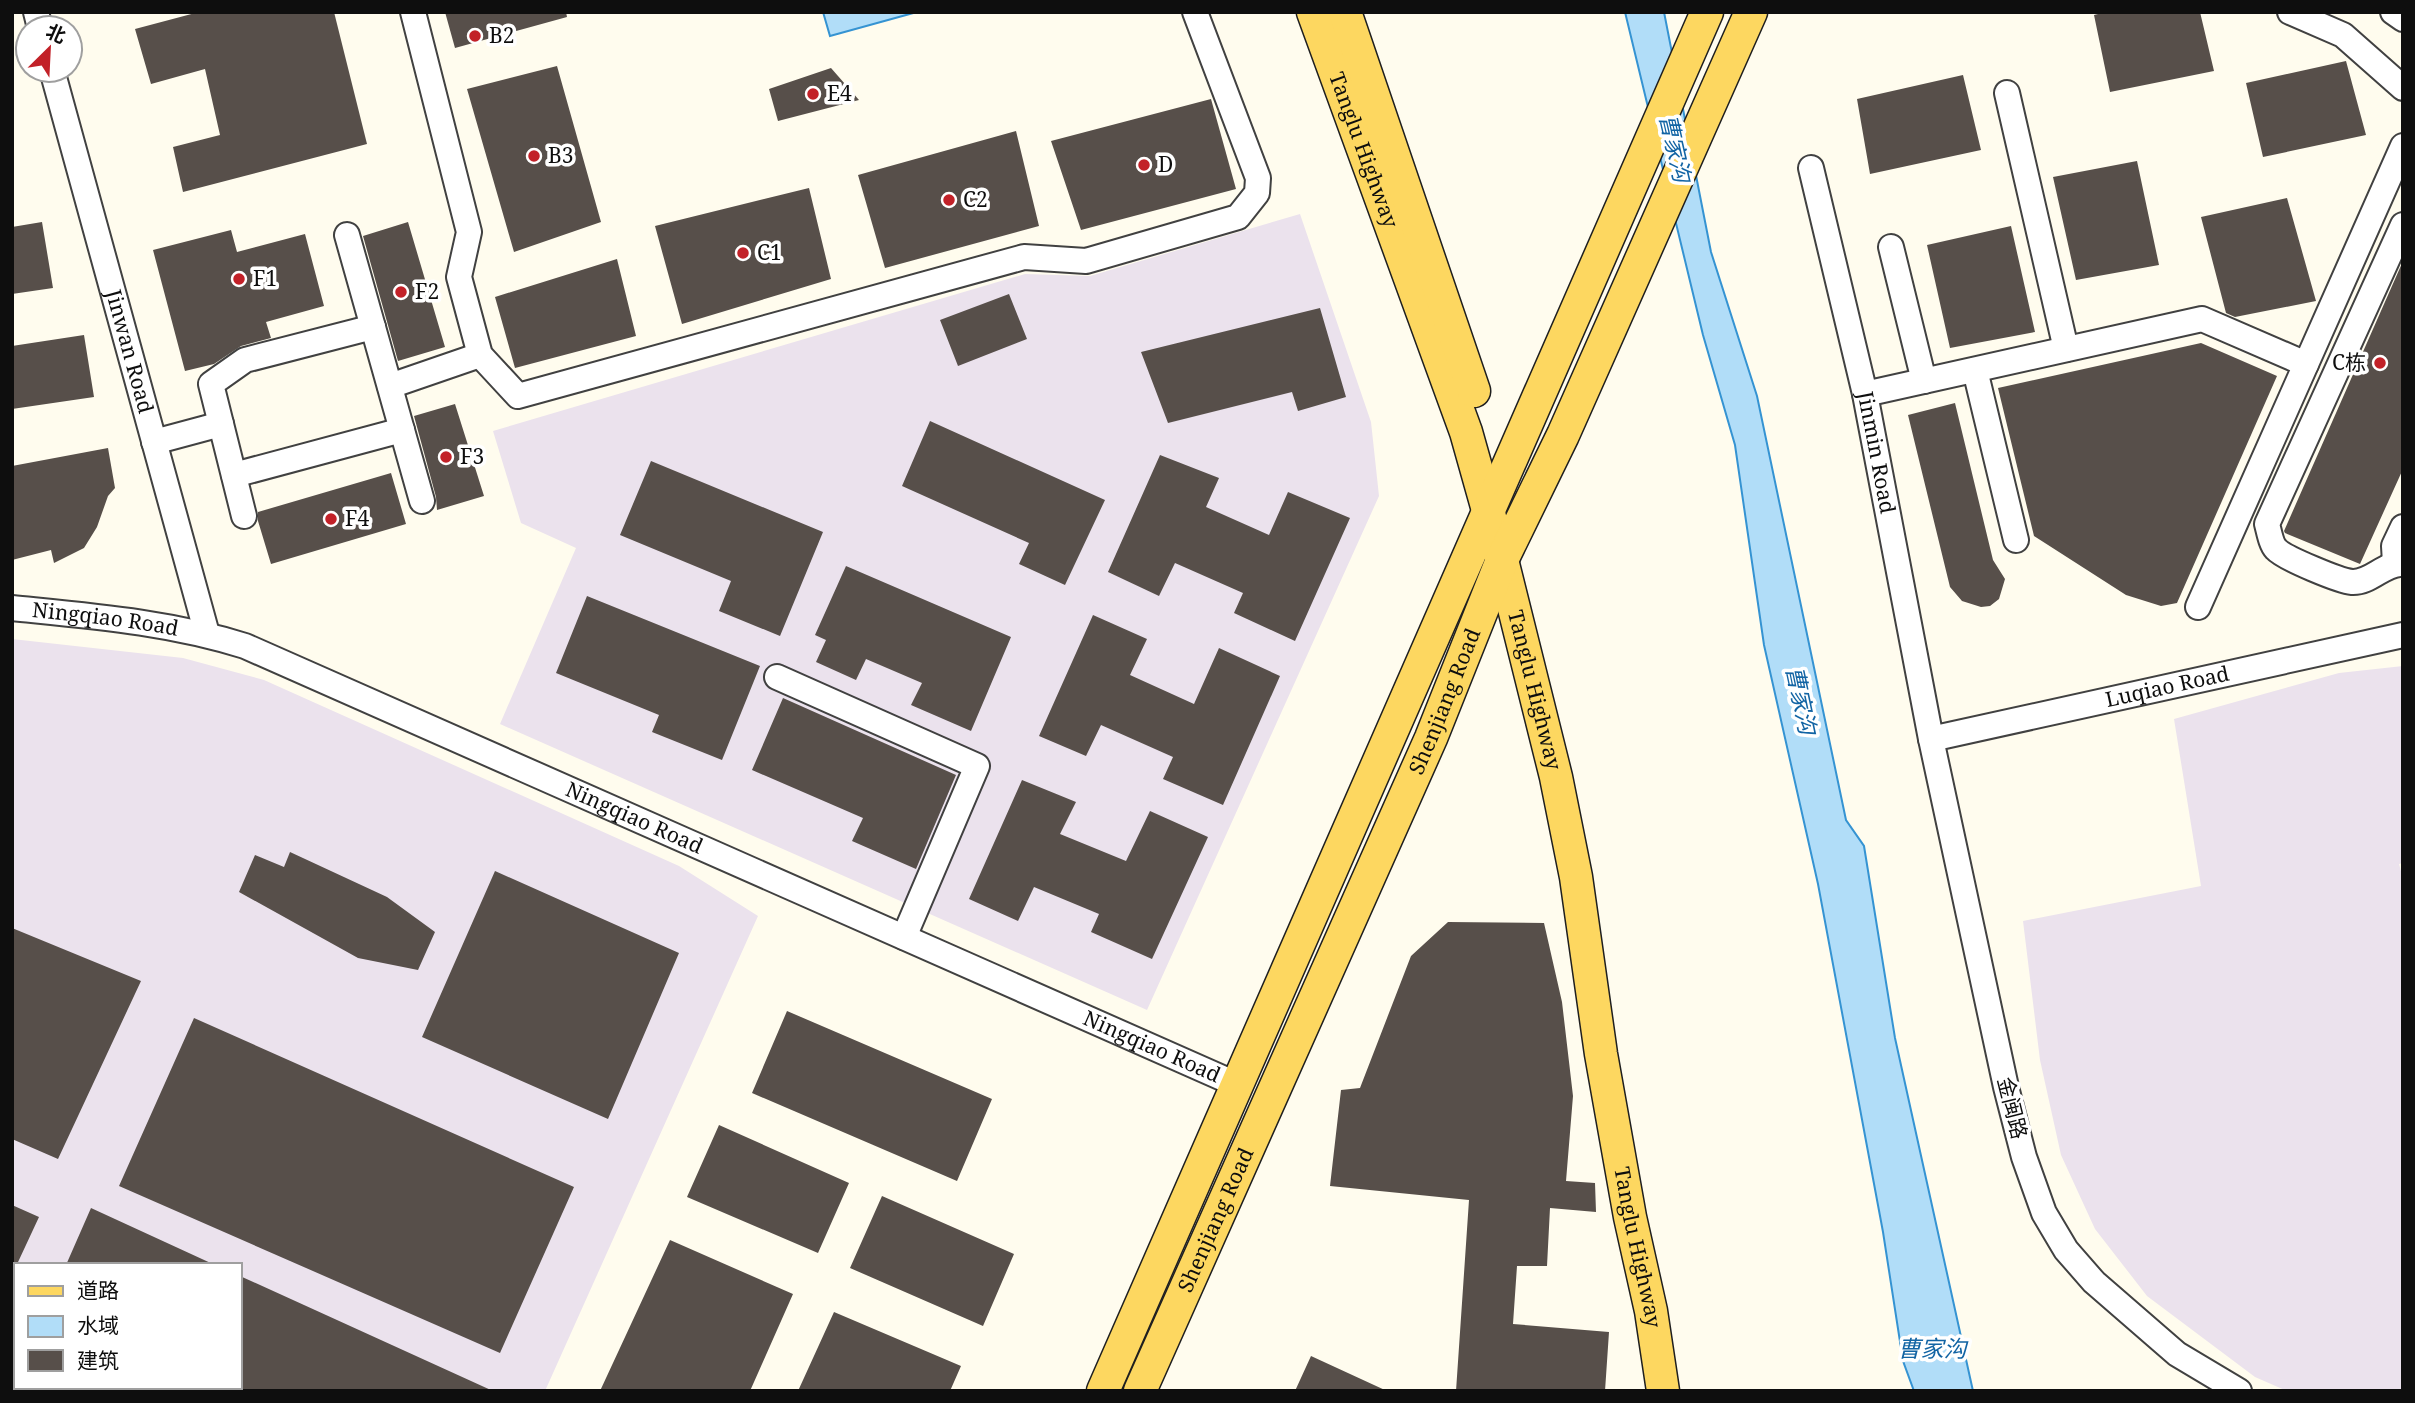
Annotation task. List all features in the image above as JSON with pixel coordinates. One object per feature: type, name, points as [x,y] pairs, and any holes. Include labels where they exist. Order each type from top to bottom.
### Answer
[{"type":"main road","name":"Tanglu Highway","points":[[1312,12],[1466,432],[1502,560],[1556,777],[1576,877],[1601,1054],[1630,1217],[1651,1311],[1663,1391]]},
{"type":"main road","name":"Tanglu Highway","points":[[1345,12],[1479,407],[1484,431],[1503,476],[1519,526],[1535,642],[1587,857],[1630,1132],[1680,1391]]},
{"type":"main road","name":"Shenjiang Road","points":[[1102,1391],[1707,12]]},
{"type":"main road","name":"Shenjiang Road","points":[[1140,1391],[1431,738],[1502,560],[1577,401],[1751,12]]},
{"type":"street","points":[[413,12],[469,232],[459,277],[480,355],[518,396],[534,394],[1024,257],[1086,261],[1238,217],[1257,193],[1258,178],[1197,13]]},
{"type":"street","points":[[2290,12],[2343,35],[2403,89]]},
{"type":"street","points":[[2393,12],[2403,19]]},
{"type":"street","name":"Jinwan Road","points":[[56,84],[207,634]]},
{"type":"street","points":[[2007,93],[2066,349]]},
{"type":"street","points":[[2198,607],[2403,146]]},
{"type":"street","name":"Jinmin Road","points":[[1811,168],[1865,394],[1931,739]]},
{"type":"street","points":[[2401,233],[2267,524],[2275,549],[2295,562],[2352,582],[2373,576],[2399,563],[2394,546],[2403,527]]},
{"type":"street","points":[[347,234],[422,502]]},
{"type":"street","points":[[1891,247],[1924,381]]},
{"type":"street","points":[[1865,394],[2202,319],[2306,364]]},
{"type":"street","points":[[244,516],[211,384],[245,360],[373,327]]},
{"type":"street","points":[[390,386],[480,355]]},
{"type":"street","points":[[1975,370],[2015,540]]},
{"type":"street","points":[[154,442],[221,424]]},
{"type":"street","points":[[234,475],[402,430]]},
{"type":"street","name":"Ningqiao Road","points":[[12,608],[127,620],[207,634],[279,659],[1238,1085]]},
{"type":"street","name":"Luqiao Road","points":[[1931,739],[2403,635]]},
{"type":"street","points":[[777,677],[977,766],[904,937]]},
{"type":"street","name":"金闽路","points":[[1931,739],[2006,1087],[2024,1157],[2043,1213],[2066,1250],[2094,1282],[2177,1354],[2239,1391]]},
{"type":"shaded area","points":[[1300,214],[1371,422],[1379,496],[1147,1010],[500,724],[576,548],[521,523],[493,431],[1025,274],[1090,276]]},
{"type":"shaded area","points":[[12,639],[183,658],[264,680],[679,866],[758,916],[545,1391],[12,1391]]},
{"type":"shaded area","points":[[2403,666],[2403,863],[2399,864],[2403,879],[2403,1391],[2287,1391],[2255,1377],[2147,1296],[2095,1229],[2061,1155],[2040,1060],[2023,921],[2201,886],[2174,719],[2339,673]]},
{"type":"water","points":[[823,12],[917,12],[830,36]]},
{"type":"water","name":"曹家沟","points":[[1625,12],[1664,12],[1711,252],[1757,396],[1846,820],[1864,846],[1895,1038],[1973,1391],[1914,1391],[1903,1361],[1883,1232],[1818,884],[1764,645],[1735,445],[1703,335]]},
{"type":"building","points":[[199,12],[334,12],[367,144],[183,192],[173,147],[220,135],[205,69],[151,84],[135,29]]},
{"type":"building","name":"B2","points":[[445,12],[566,12],[567,17],[455,48]]},
{"type":"building","points":[[2106,12],[2200,12],[2214,71],[2110,92],[2094,15]]},
{"type":"building","points":[[2346,61],[2366,135],[2263,157],[2246,83]]},
{"type":"building","name":"B3","points":[[557,66],[601,222],[514,252],[467,89]]},
{"type":"building","name":"E4","points":[[831,68],[859,100],[778,121],[769,89]]},
{"type":"building","points":[[1963,75],[1981,150],[1870,174],[1857,99]]},
{"type":"building","name":"D","points":[[1211,99],[1236,189],[1081,230],[1051,141]]},
{"type":"building","name":"C2","points":[[1016,131],[1039,226],[885,268],[858,175]]},
{"type":"building","points":[[2137,161],[2159,265],[2076,280],[2053,177]]},
{"type":"building","name":"C1","points":[[809,188],[831,279],[682,324],[655,226]]},
{"type":"building","points":[[2287,198],[2316,301],[2235,317],[2226,313],[2201,217]]},
{"type":"building","points":[[42,222],[53,288],[12,294],[12,227]]},
{"type":"building","name":"F2","points":[[408,222],[445,347],[398,361],[363,236]]},
{"type":"building","points":[[2011,226],[2035,332],[1950,348],[1927,245]]},
{"type":"building","name":"F1","points":[[231,230],[237,252],[305,234],[324,306],[266,322],[271,338],[241,346],[214,364],[185,371],[153,250]]},
{"type":"building","points":[[617,259],[636,336],[515,368],[495,297]]},
{"type":"building","name":"C栋","points":[[2403,261],[2403,469],[2360,564],[2284,531]]},
{"type":"building","points":[[1009,294],[1027,339],[958,366],[940,320]]},
{"type":"building","points":[[1320,308],[1346,397],[1298,411],[1292,392],[1168,423],[1141,352]]},
{"type":"building","points":[[84,335],[94,397],[12,409],[12,346]]},
{"type":"building","points":[[2201,343],[2277,376],[2177,603],[2161,606],[2126,595],[2034,536],[1998,388]]},
{"type":"building","points":[[1955,403],[1993,560],[2005,579],[1999,599],[1990,606],[1981,607],[1962,601],[1950,587],[1908,415]]},
{"type":"building","name":"F3","points":[[455,404],[484,496],[437,510],[436,497],[414,416]]},
{"type":"building","points":[[930,421],[1105,500],[1065,585],[1019,564],[1029,543],[902,486]]},
{"type":"building","points":[[108,448],[115,488],[108,496],[97,527],[84,548],[54,563],[51,550],[12,560],[12,466]]},
{"type":"building","points":[[1160,455],[1219,478],[1206,507],[1269,535],[1288,492],[1350,518],[1295,641],[1234,613],[1243,593],[1175,563],[1159,596],[1108,572]]},
{"type":"building","points":[[651,461],[823,532],[780,636],[719,611],[731,581],[620,535]]},
{"type":"building","name":"F4","points":[[391,473],[406,524],[271,564],[258,521],[258,512]]},
{"type":"building","points":[[846,566],[1011,637],[971,731],[911,705],[922,683],[866,659],[856,680],[816,662],[826,640],[815,635]]},
{"type":"building","points":[[587,596],[760,666],[722,760],[652,732],[659,715],[556,673]]},
{"type":"building","points":[[1093,615],[1147,639],[1130,675],[1194,704],[1219,648],[1280,676],[1223,805],[1163,779],[1173,757],[1101,725],[1086,756],[1039,736]]},
{"type":"building","points":[[783,698],[956,775],[916,869],[852,841],[863,818],[752,770]]},
{"type":"building","points":[[1022,780],[1076,802],[1060,834],[1126,861],[1150,811],[1208,837],[1152,959],[1091,932],[1099,914],[1034,887],[1018,921],[969,899]]},
{"type":"building","points":[[290,852],[387,897],[435,932],[418,970],[358,958],[239,892],[255,855],[284,867]]},
{"type":"building","points":[[495,871],[679,953],[608,1119],[422,1037]]},
{"type":"building","points":[[1448,922],[1544,923],[1562,1002],[1573,1096],[1566,1181],[1595,1183],[1596,1212],[1550,1208],[1547,1266],[1517,1266],[1513,1324],[1609,1332],[1605,1391],[1456,1391],[1469,1200],[1330,1186],[1341,1090],[1360,1088],[1411,956]]},
{"type":"building","points":[[12,928],[141,981],[58,1159],[12,1139]]},
{"type":"building","points":[[787,1011],[992,1099],[957,1181],[752,1093]]},
{"type":"building","points":[[194,1018],[574,1187],[500,1353],[119,1186]]},
{"type":"building","points":[[719,1125],[849,1183],[818,1253],[687,1197]]},
{"type":"building","points":[[882,1196],[1014,1254],[983,1326],[850,1268]]},
{"type":"building","points":[[12,1205],[39,1217],[18,1263],[14,1263],[12,1275]]},
{"type":"building","points":[[91,1208],[211,1263],[67,1263]]},
{"type":"building","points":[[670,1240],[793,1294],[750,1391],[600,1391]]},
{"type":"building","points":[[242,1277],[493,1391],[240,1391]]},
{"type":"building","points":[[834,1312],[961,1366],[950,1391],[798,1391]]},
{"type":"building","points":[[1311,1356],[1387,1391],[1295,1391]]},
{"type":"place","name":"B2","points":[[475,36]]},
{"type":"place","name":"E4","points":[[813,94]]},
{"type":"place","name":"B3","points":[[534,156]]},
{"type":"place","name":"D","points":[[1144,165]]},
{"type":"place","name":"C2","points":[[949,200]]},
{"type":"place","name":"C1","points":[[743,253]]},
{"type":"place","name":"F1","points":[[239,279]]},
{"type":"place","name":"F2","points":[[401,292]]},
{"type":"place","name":"C栋","points":[[2380,363]]},
{"type":"place","name":"F3","points":[[446,457]]},
{"type":"place","name":"F4","points":[[331,519]]}]
